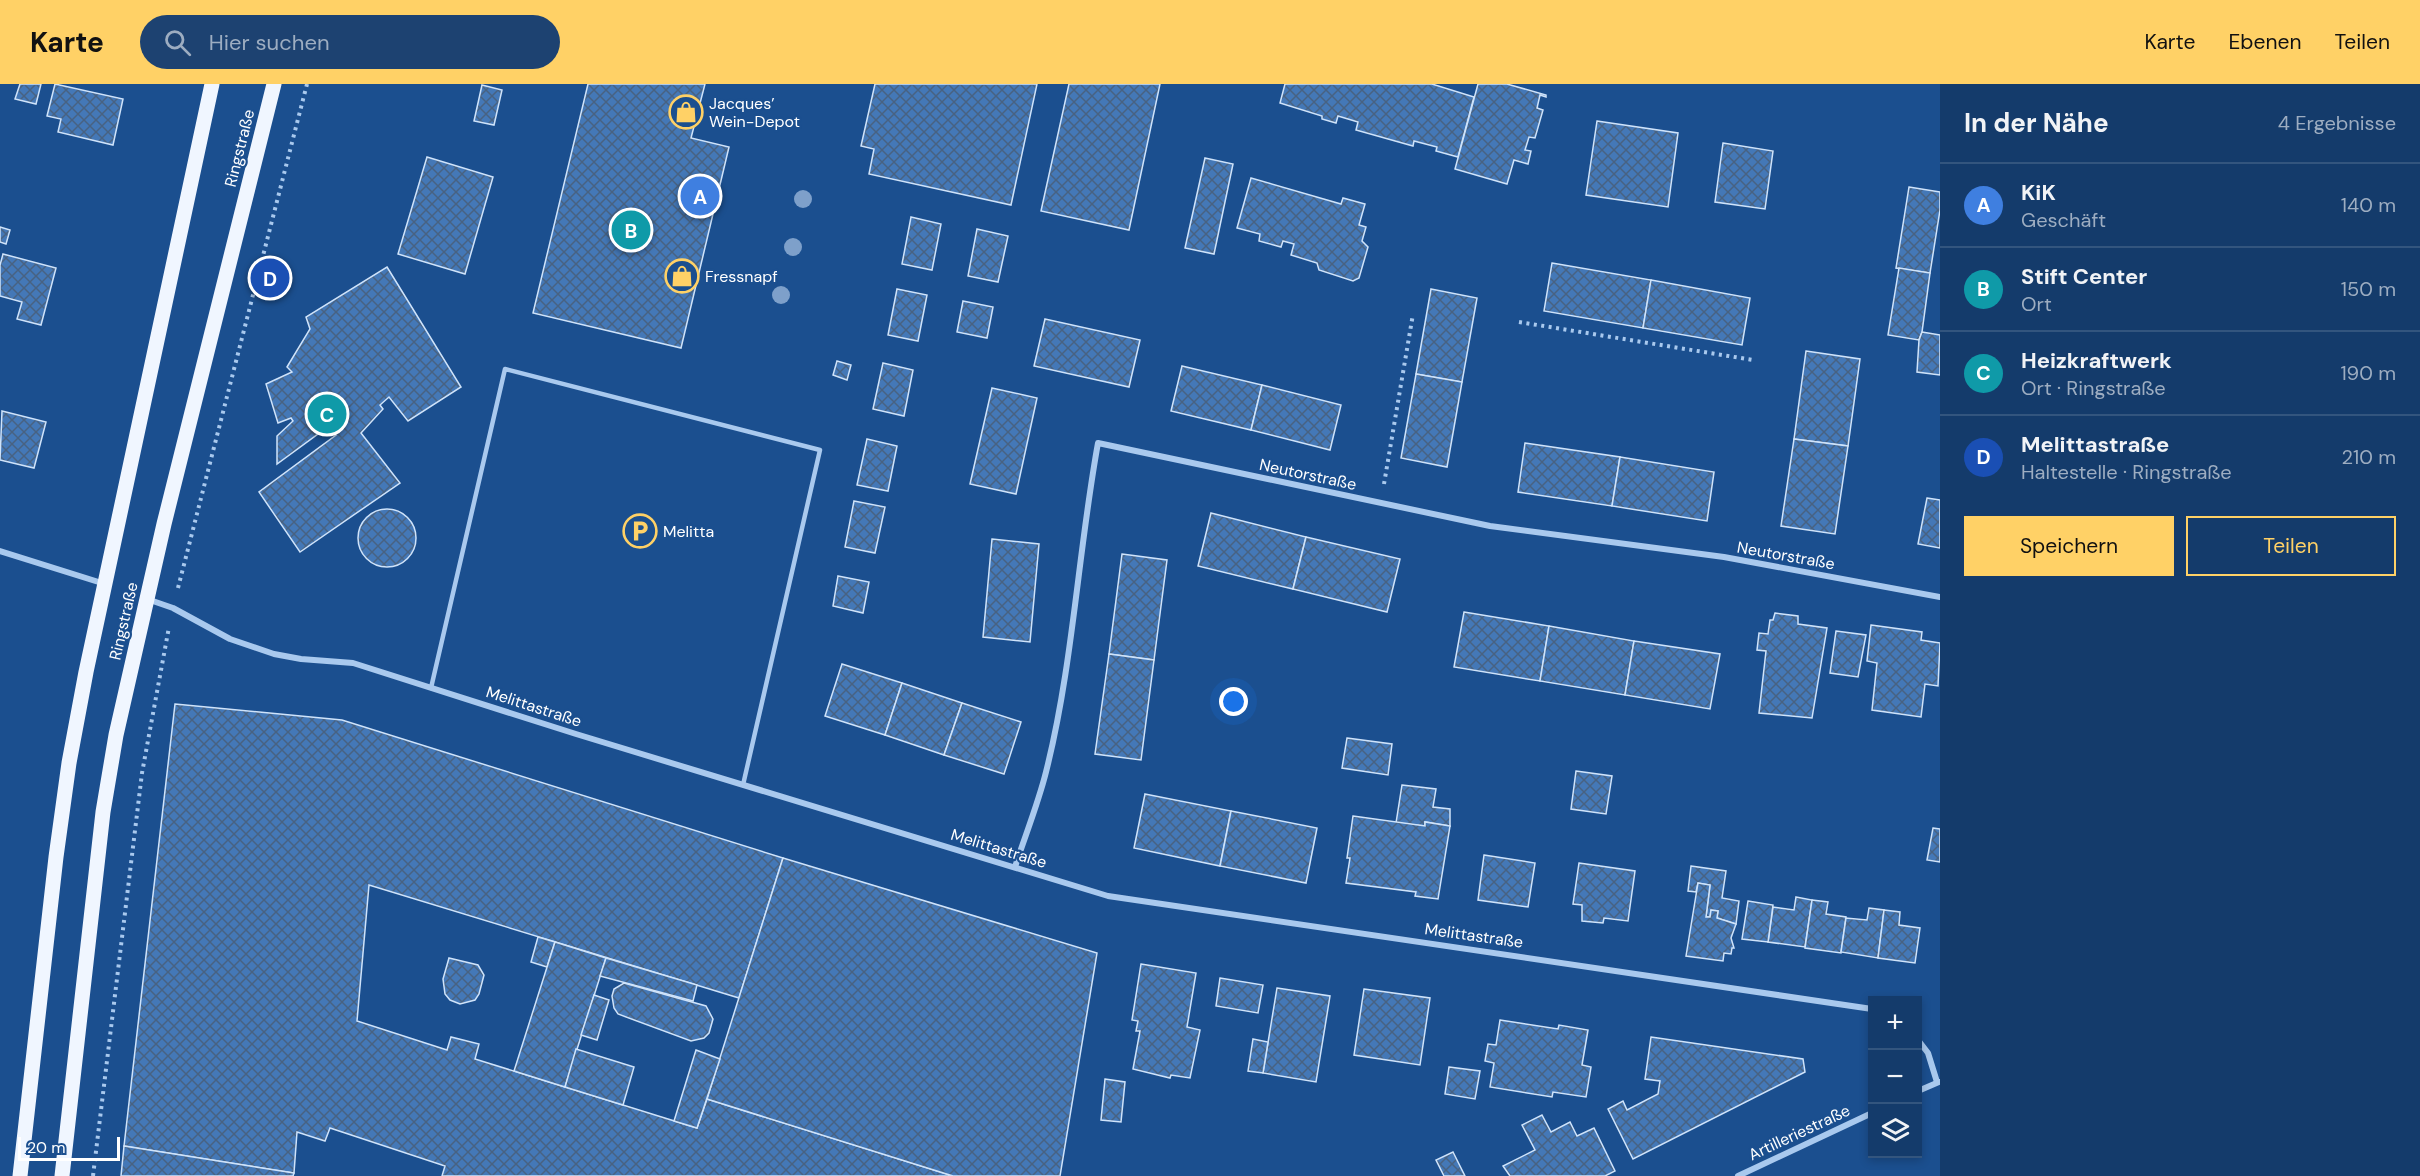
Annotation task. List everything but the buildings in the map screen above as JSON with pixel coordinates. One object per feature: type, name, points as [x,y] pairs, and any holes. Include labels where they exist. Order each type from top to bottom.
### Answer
[{"type":"main road","name":"Ringstraße","points":[[20,1176],[69,764],[105,584],[212,84]]},
{"type":"main road","name":"Ringstraße","points":[[62,1176],[103,812],[116,735],[146,598],[274,84]]},
{"type":"street","name":"Neutorstraße","points":[[1015,867],[1046,773],[1065,678],[1086,510],[1098,443],[1490,526],[1724,557],[1940,597]]},
{"type":"street","points":[[0,551],[105,584]]},
{"type":"street","name":"Melittastraße","points":[[146,598],[173,608],[230,639],[274,654],[301,659],[353,663],[1108,896],[1868,1008]]},
{"type":"street","points":[[1922,1046],[1928,1053],[1939,1082],[1922,1089]]},
{"type":"street","name":"Artilleriestraße","points":[[1738,1176],[1868,1115]]},
{"type":"lane","points":[[430,688],[505,369],[820,450],[743,785]]},
{"type":"path","points":[[1380,503],[1413,314]]},
{"type":"path","points":[[1519,322],[1753,360]]},
{"type":"place","name":"Jacques’ Wein-Depot","points":[[686,112]]},
{"type":"place","name":"KiK","points":[[700,196]]},
{"type":"place","name":"Stift Center","points":[[631,230]]},
{"type":"place","name":"Fressnapf","points":[[682,276]]},
{"type":"place","name":"Melittastraße","points":[[270,278]]},
{"type":"place","name":"Heizkraftwerk","points":[[327,414]]},
{"type":"place","name":"Melitta","points":[[640,531]]}]
